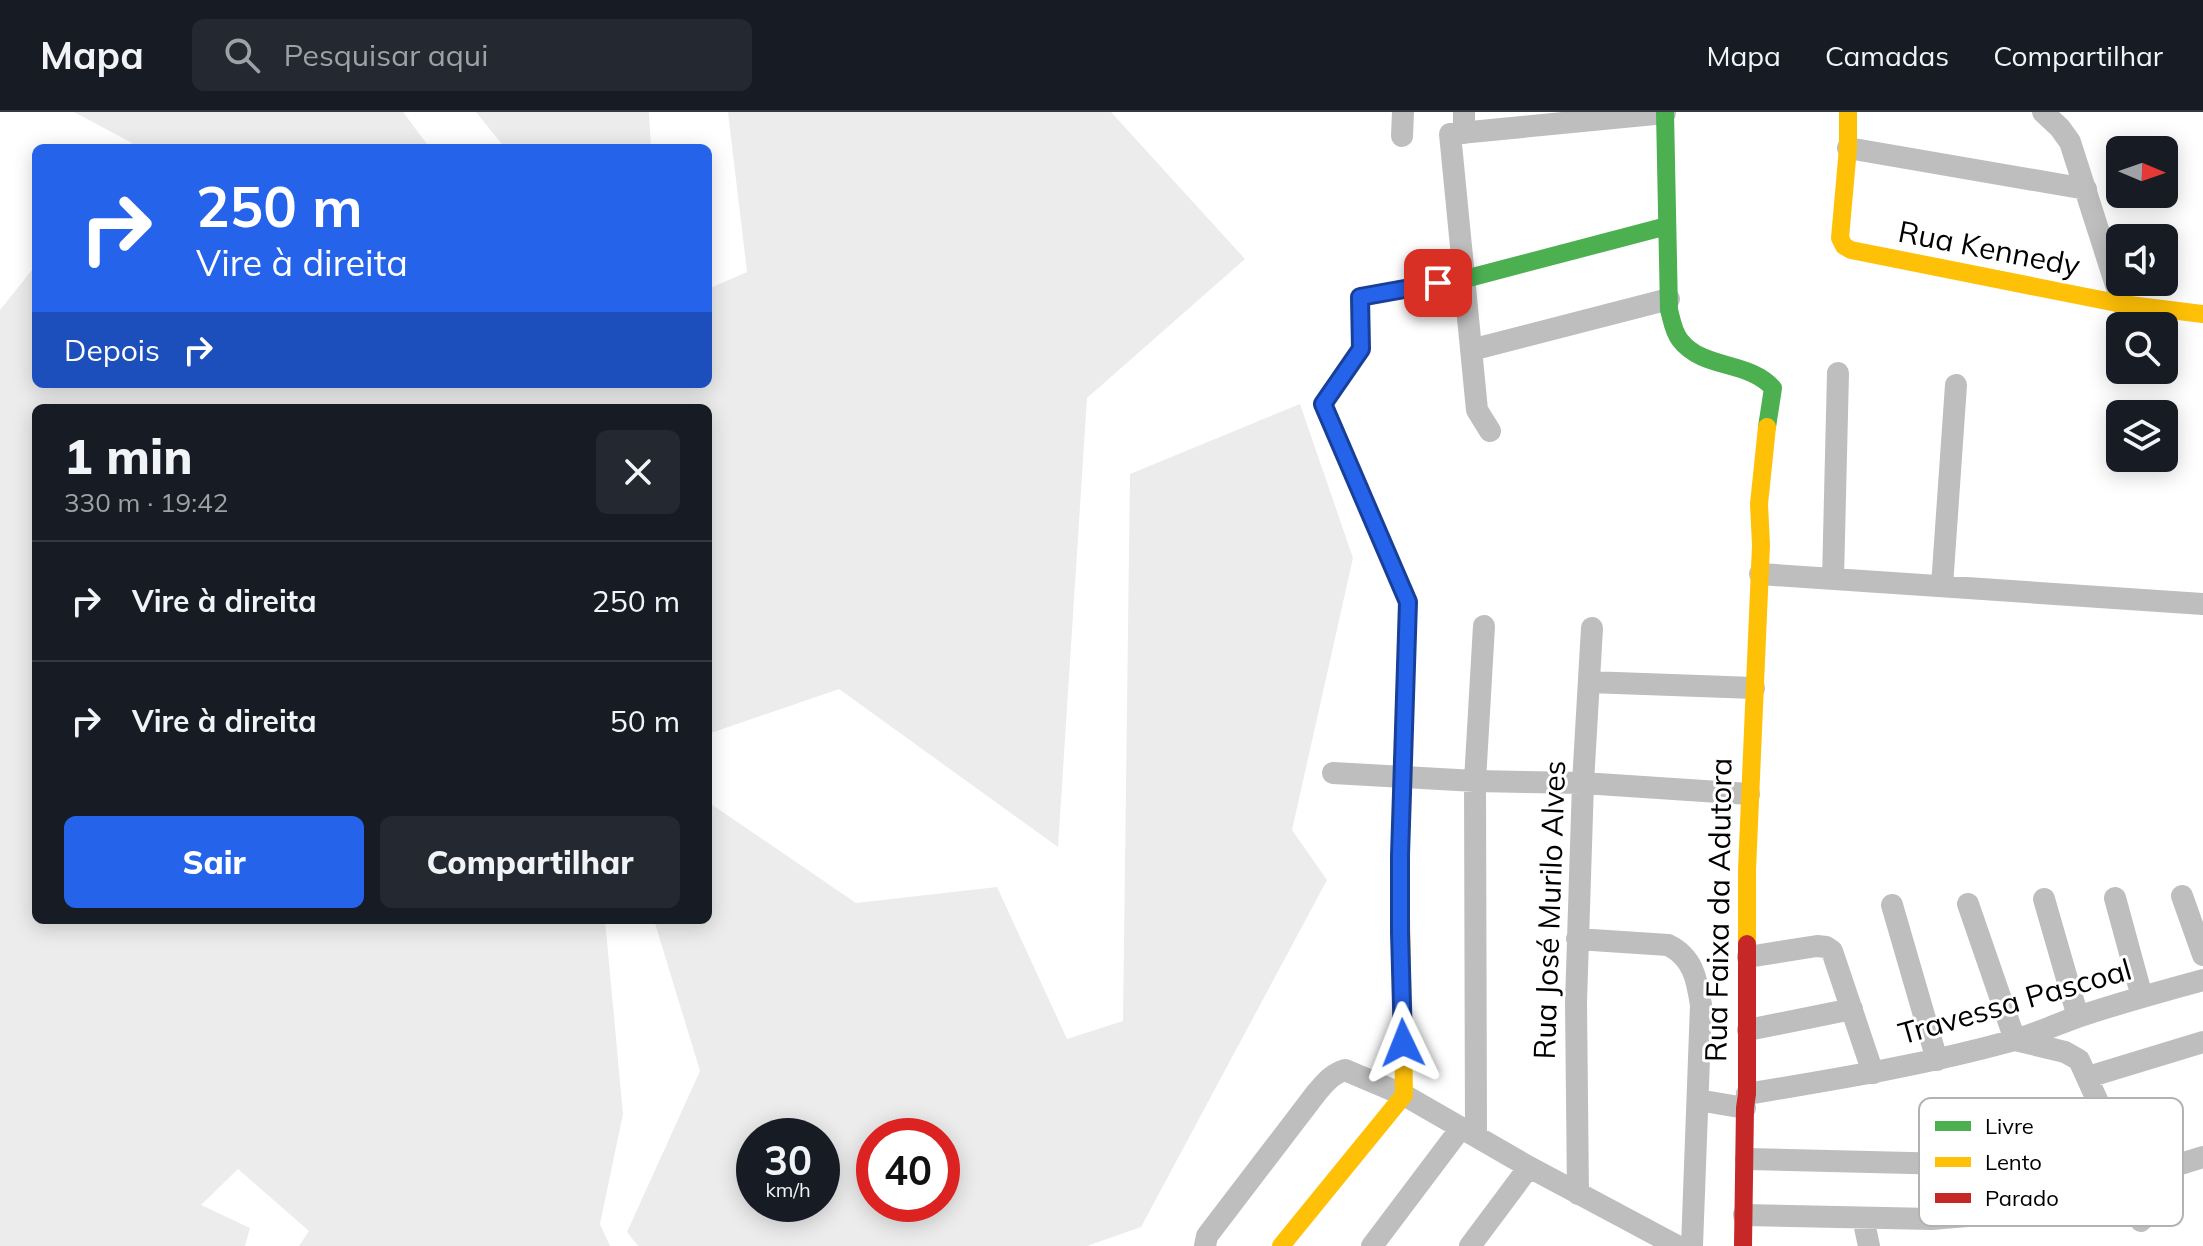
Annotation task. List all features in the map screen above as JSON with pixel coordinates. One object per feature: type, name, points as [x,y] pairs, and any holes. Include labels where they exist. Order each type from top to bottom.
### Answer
[{"type":"street","points":[[1402,136],[1403,112]]},
{"type":"street","points":[[1490,431],[1477,410],[1450,134],[1464,122],[1665,112]]},
{"type":"street","name":"Rua Faixa da Adutora","points":[[1665,112],[1669,310],[1679,338],[1692,353],[1768,379],[1773,388],[1761,472],[1760,574],[1749,794],[1743,1246]]},
{"type":"street","points":[[1848,112],[1848,148],[2086,189]]},
{"type":"street","points":[[2043,112],[2070,142],[2122,304]]},
{"type":"street","name":"Rua Kennedy","points":[[1848,148],[1840,238],[1844,246],[1860,253],[2122,304],[2203,314]]},
{"type":"street","points":[[1281,1246],[1404,1095],[1400,932],[1408,602],[1323,404],[1361,349],[1360,297],[1465,279],[1667,226]]},
{"type":"street","points":[[1471,350],[1669,299]]},
{"type":"street","points":[[1833,579],[1838,373]]},
{"type":"street","points":[[1942,586],[1956,385]]},
{"type":"street","points":[[1760,574],[2203,604]]},
{"type":"street","points":[[1373,1245],[1468,1132],[1475,781],[1484,626]]},
{"type":"street","name":"Rua José Murilo Alves","points":[[1578,1194],[1577,939],[1592,628]]},
{"type":"street","points":[[1589,682],[1754,688]]},
{"type":"street","points":[[1333,773],[1583,783],[1749,794]]},
{"type":"street","points":[[2182,896],[2203,955]]},
{"type":"street","points":[[2115,898],[2142,997]]},
{"type":"street","points":[[2044,899],[2078,1017]]},
{"type":"street","points":[[1968,904],[2015,1040],[2065,1052],[2079,1060],[2095,1098]]},
{"type":"street","points":[[1892,905],[1937,1060]]},
{"type":"street","name":"Rua Faixa da Adutora","points":[[1577,939],[1668,945],[1679,950],[1692,965],[1701,1005],[1692,1246]]},
{"type":"street","points":[[1748,957],[1801,948],[1826,947],[1832,951],[1873,1073]]},
{"type":"street","name":"Travessa Pascoal","points":[[1698,1100],[1746,1101],[1937,1060],[2015,1040],[2078,1017],[2203,980]]},
{"type":"street","points":[[1748,1030],[1852,1009]]},
{"type":"street","points":[[2088,1077],[2203,1042]]},
{"type":"street","points":[[1206,1241],[1317,1092],[1328,1079],[1345,1070],[1404,1095],[1529,1167],[1677,1246]]},
{"type":"street","points":[[2183,1163],[2203,1157]]},
{"type":"street","points":[[1746,1159],[1919,1163]]},
{"type":"street","points":[[1470,1246],[1529,1167]]},
{"type":"street","points":[[1744,1215],[1919,1219]]},
{"type":"street","points":[[1863,1218],[1869,1246]]},
{"type":"shaded area","points":[[74,112],[403,112],[427,144],[131,144]]},
{"type":"shaded area","points":[[476,112],[649,112],[651,144],[502,144]]},
{"type":"shaded area","points":[[728,112],[1111,112],[1245,259],[1087,398],[1058,847],[839,689],[712,733],[712,404],[32,404],[32,924],[605,924],[623,1114],[600,1224],[610,1246],[299,1246],[309,1231],[238,1169],[201,1205],[250,1228],[245,1246],[0,1246],[0,310],[32,270],[32,388],[712,388],[712,287],[747,272]]},
{"type":"shaded area","points":[[1300,404],[1353,558],[1292,830],[1327,880],[1141,1227],[1087,1246],[638,1246],[627,1232],[700,1071],[655,924],[712,924],[712,805],[856,903],[997,887],[1067,1039],[1123,1021],[1130,474]]},
{"type":"traffic: fast","points":[[1665,112],[1669,310],[1674,329],[1690,350],[1751,373],[1773,388],[1767,427]]},
{"type":"traffic: fast","points":[[1326,399],[1361,349],[1360,297],[1465,279],[1667,226]]},
{"type":"traffic: slow","points":[[1848,112],[1840,238],[1844,246],[1851,250],[2122,304],[2203,314]]},
{"type":"traffic: slow","points":[[1747,944],[1747,870],[1761,545],[1759,504],[1767,427]]},
{"type":"traffic: slow","points":[[1281,1246],[1404,1095],[1400,856],[1405,689]]},
{"type":"traffic: jam","points":[[1326,399],[1323,404],[1408,602],[1405,689]]},
{"type":"traffic: jam","points":[[1743,1246],[1747,944]]},
{"type":"route","points":[[1403,1043],[1400,856],[1408,602],[1323,404],[1361,349],[1360,297],[1438,283]]}]
